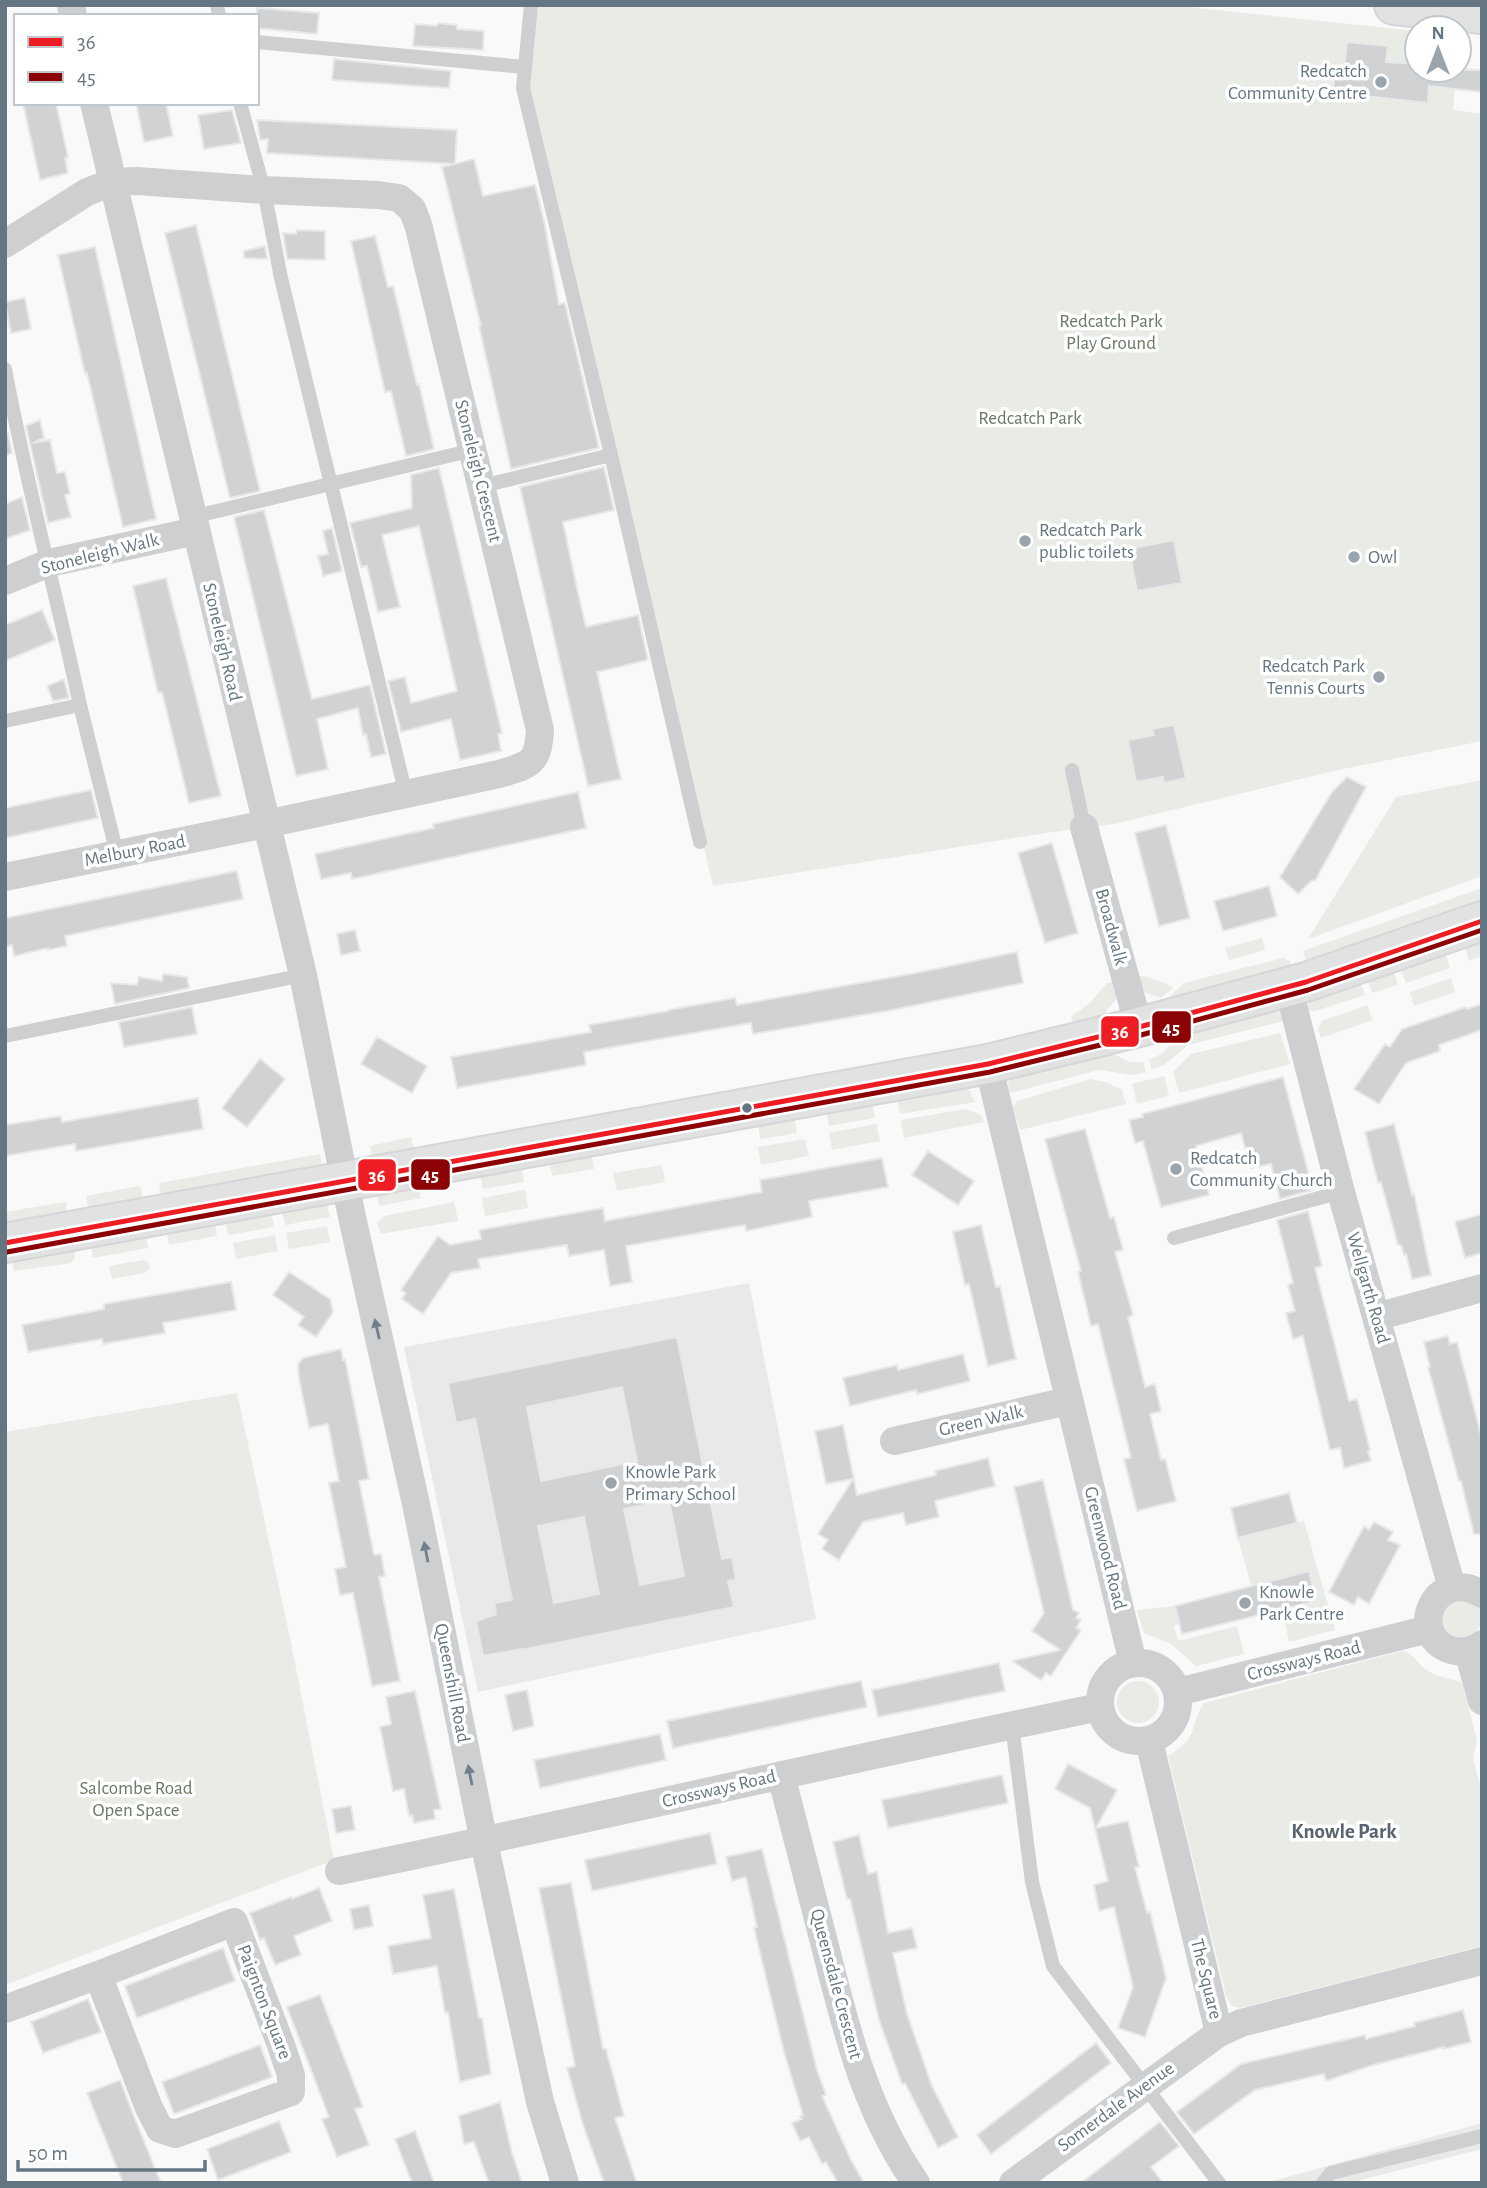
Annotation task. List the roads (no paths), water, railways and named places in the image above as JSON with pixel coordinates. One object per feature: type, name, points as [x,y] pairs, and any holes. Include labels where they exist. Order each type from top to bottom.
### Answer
[{"type":"street","points":[[1394,5],[1482,14]]},
{"type":"street","name":"Stoneleigh Road","points":[[94,105],[303,975],[345,1181]]},
{"type":"street","name":"Stoneleigh Crescent","points":[[113,182],[137,181],[378,195],[399,198],[412,209],[418,224],[540,730],[535,758],[523,767],[407,795],[265,824]]},
{"type":"street","points":[[5,244],[87,192],[113,182]]},
{"type":"street","name":"Stoneleigh Walk","points":[[5,581],[49,563],[194,524]]},
{"type":"street","name":"Melbury Road","points":[[5,877],[265,824]]},
{"type":"street","name":"Broadwalk","points":[[1084,827],[1139,1027]]},
{"type":"street","points":[[5,1243],[988,1065],[1307,982],[1482,920]]},
{"type":"street","name":"Wellgarth Road","points":[[1288,986],[1341,1192],[1452,1588]]},
{"type":"street","name":"Greenwood Road","points":[[988,1065],[1068,1401],[1109,1546],[1133,1663]]},
{"type":"street","name":"Queenshill Road","points":[[345,1181],[416,1504],[540,2102],[565,2183]]},
{"type":"street","points":[[1376,1317],[1482,1288]]},
{"type":"street","name":"Green Walk","points":[[894,1441],[1068,1401]]},
{"type":"street","points":[[1482,1594],[1462,1586],[1442,1592],[1430,1608],[1428,1618],[1435,1639],[1444,1647],[1455,1651],[1475,1647],[1482,1701]]},
{"type":"street","name":"Crossways Road","points":[[1178,1692],[1430,1629]]},
{"type":"street","points":[[1133,1663],[1148,1664],[1161,1669],[1178,1692],[1179,1705],[1170,1728],[1149,1741],[1132,1741],[1117,1735],[1105,1723],[1100,1707],[1104,1684],[1112,1674],[1133,1663]]},
{"type":"street","name":"Crossways Road","points":[[339,1871],[484,1842],[1100,1707]]},
{"type":"street","name":"The Square","points":[[1149,1741],[1219,2033],[1241,2023],[1482,1961]]},
{"type":"street","name":"Queensdale Crescent","points":[[782,1775],[851,2046],[871,2102],[900,2160],[916,2183]]},
{"type":"street","name":"Paignton Square","points":[[7,2008],[234,1922],[281,2045],[291,2075],[291,2092],[174,2134],[160,2129],[149,2108],[98,1975]]},
{"type":"street","name":"Somerdale Avenue","points":[[1013,2183],[1219,2033]]},
{"type":"lane","points":[[531,5],[523,88],[700,842]]},
{"type":"lane","points":[[259,42],[525,67]]},
{"type":"lane","points":[[241,105],[264,190],[281,278],[407,795]]},
{"type":"lane","points":[[5,369],[10,422],[49,563],[80,705],[117,854]]},
{"type":"lane","points":[[194,524],[330,484],[473,450]]},
{"type":"lane","points":[[482,486],[611,455]]},
{"type":"lane","points":[[5,721],[80,705]]},
{"type":"lane","points":[[1072,770],[1084,827]]},
{"type":"lane","points":[[5,1036],[303,975]]},
{"type":"lane","points":[[1174,1238],[1341,1192]]},
{"type":"lane","points":[[1012,1725],[1032,1882],[1053,1966],[1219,2183]]},
{"type":"lane","points":[[1323,2183],[1331,2173],[1482,2136]]},
{"type":"place","name":"Redcatch Community Centre","points":[[1381,82]]},
{"type":"place","name":"Redcatch Park public toilets","points":[[1025,541]]},
{"type":"place","name":"Owl","points":[[1354,557]]},
{"type":"place","name":"Redcatch Park Tennis Courts","points":[[1379,677]]},
{"type":"place","name":"Redcatch Community Church","points":[[1176,1169]]},
{"type":"place","name":"Knowle Park Primary School","points":[[611,1483]]},
{"type":"place","name":"Knowle Park Centre","points":[[1245,1603]]},
{"type":"district","name":"Knowle Park","points":[[1344,1831]]},
{"type":"park label","name":"Redcatch Park Play Ground","points":[[1111,332]]},
{"type":"park label","name":"Redcatch Park","points":[[1030,418]]},
{"type":"park label","name":"Salcombe Road Open Space","points":[[136,1799]]}]
